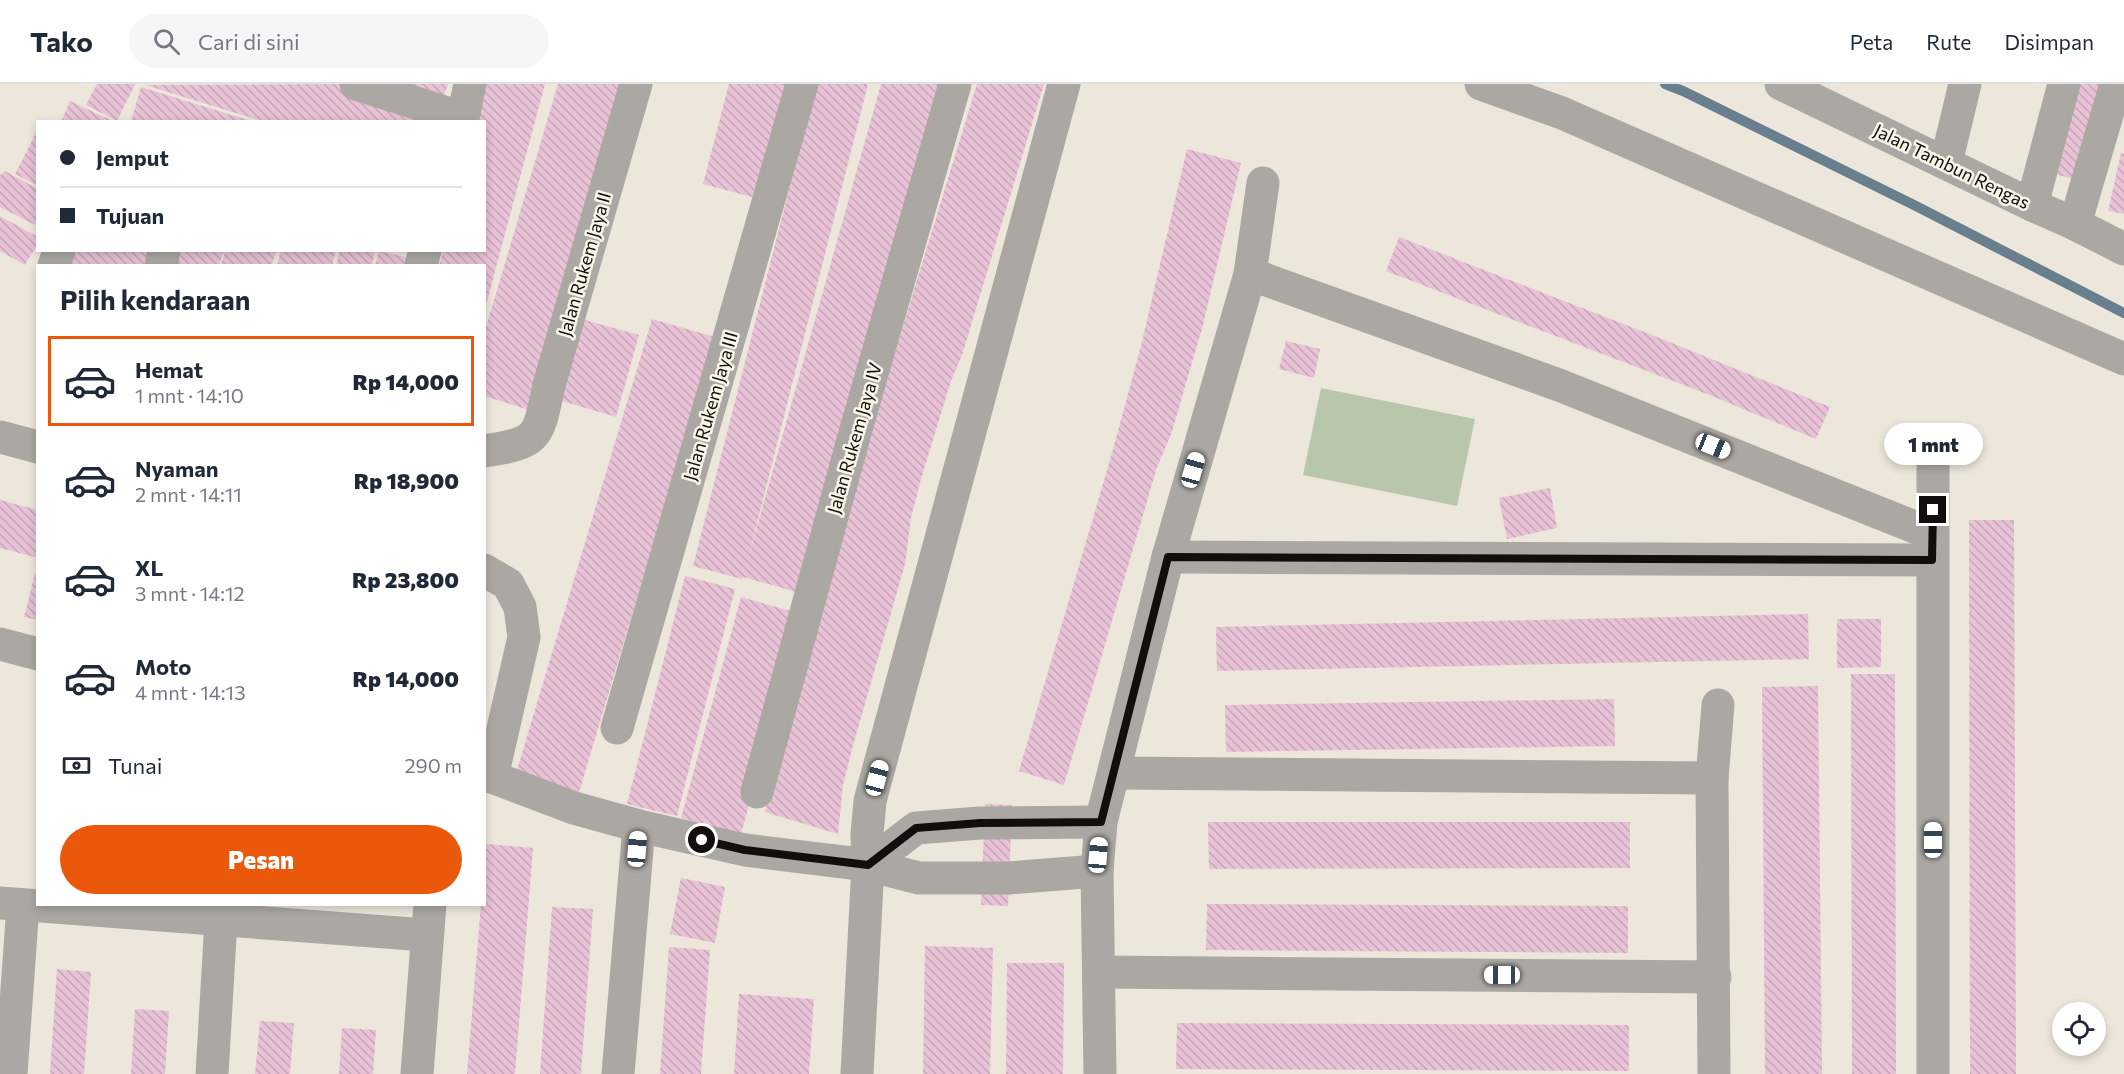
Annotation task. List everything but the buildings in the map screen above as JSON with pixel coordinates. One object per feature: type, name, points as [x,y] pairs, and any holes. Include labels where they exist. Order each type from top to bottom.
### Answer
[{"type":"street","points":[[356,84],[462,120],[470,84]]},
{"type":"street","name":"Jalan Rukem Jaya II","points":[[486,451],[528,441],[541,426],[549,386],[636,84]]},
{"type":"street","name":"Jalan Rukem Jaya III","points":[[617,728],[802,84]]},
{"type":"street","name":"Jalan Rukem Jaya IV","points":[[757,792],[853,440],[955,84]]},
{"type":"street","points":[[857,1074],[870,801],[1064,84]]},
{"type":"street","points":[[1481,84],[1562,113],[2124,359]]},
{"type":"street","points":[[1946,163],[1965,84]]},
{"type":"street","points":[[2031,205],[2064,84]]},
{"type":"street","points":[[2076,224],[2116,84]]},
{"type":"street","name":"Jalan Tambun Rengas","points":[[1792,86],[2124,249]]},
{"type":"street","points":[[1100,1074],[1097,871],[1101,822],[1168,557],[1250,274],[1263,183]]},
{"type":"street","points":[[1250,274],[1559,385],[1932,547]]},
{"type":"street","points":[[0,437],[36,446]]},
{"type":"street","points":[[1933,463],[1933,1074]]},
{"type":"street","points":[[1168,557],[1932,547]]},
{"type":"street","points":[[486,571],[508,584],[520,607],[524,637],[488,776],[574,808],[639,826],[745,850],[868,865],[919,878],[1008,878],[1097,871]]},
{"type":"street","points":[[0,644],[36,653]]},
{"type":"street","points":[[1714,1074],[1712,778],[1718,705]]},
{"type":"street","points":[[1114,773],[1712,778]]},
{"type":"street","points":[[868,865],[916,828],[980,823],[1101,822]]},
{"type":"street","points":[[618,1074],[639,826]]},
{"type":"street","points":[[11,1074],[12,904],[36,906]]},
{"type":"street","points":[[38,906],[221,920],[428,920],[417,1074]]},
{"type":"street","points":[[212,1074],[221,920]]},
{"type":"street","points":[[1099,972],[1715,977]]},
{"type":"green space","points":[[1321,388],[1475,419],[1457,506],[1303,475]]},
{"type":"waterway","points":[[1665,84],[1916,206],[2124,313]]},
{"type":"route","points":[[702,840],[745,850],[868,865],[916,828],[980,823],[1101,822],[1168,557],[1932,560],[1933,510]]}]
